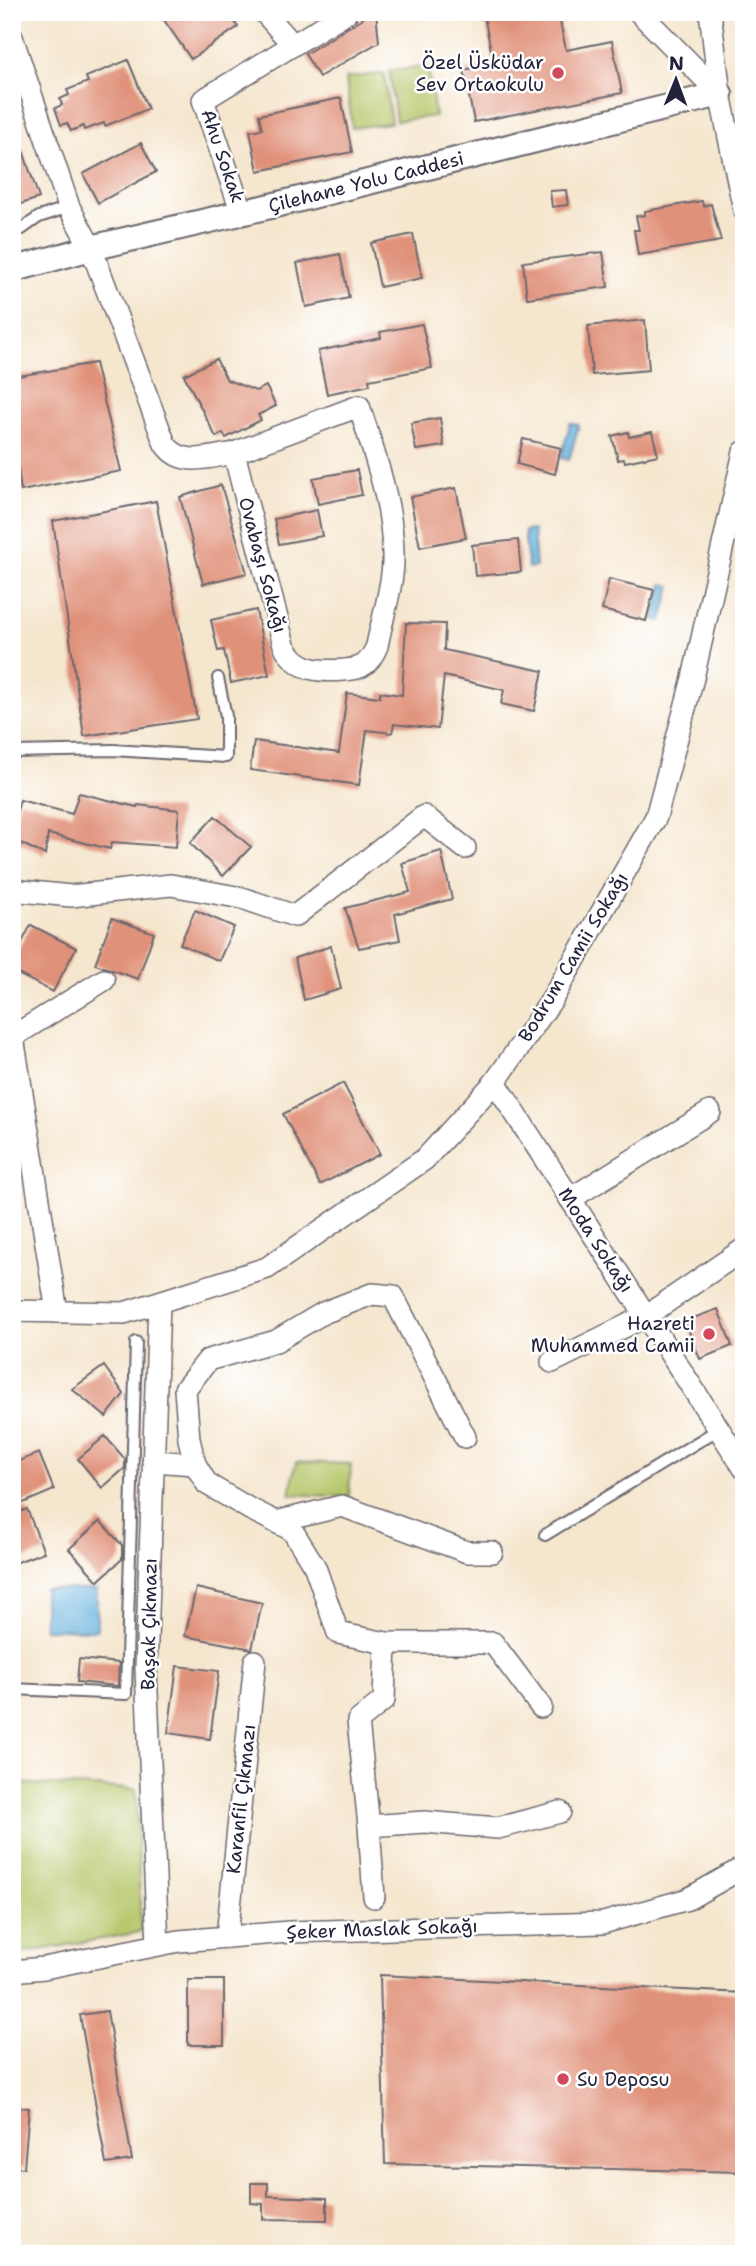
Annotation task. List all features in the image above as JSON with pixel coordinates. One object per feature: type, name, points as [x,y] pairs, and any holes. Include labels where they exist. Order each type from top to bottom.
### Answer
[{"type":"street","points":[[264,12],[293,45]]},
{"type":"street","name":"Ahu Sokak","points":[[242,213],[203,100],[347,12]]},
{"type":"street","points":[[639,12],[720,93]]},
{"type":"street","points":[[710,12],[720,93],[744,210]]},
{"type":"street","name":"Ovabaşı Sokağı","points":[[12,37],[69,208],[92,248],[170,453],[189,460],[233,453],[359,407],[386,496],[392,531],[393,563],[377,646],[365,664],[357,668],[323,671],[308,669],[289,655],[284,645],[233,453]]},
{"type":"street","name":"Çilehane Yolu Caddesi","points":[[12,270],[720,93]]},
{"type":"street","name":"Bodrum Camii Sokağı","points":[[12,1311],[124,1313],[267,1269],[425,1159],[495,1082],[551,1001],[656,817],[693,678],[744,452]]},
{"type":"street","points":[[12,890],[71,896],[171,885],[242,898],[295,916],[425,816],[466,848]]},
{"type":"street","points":[[57,1312],[13,1037],[104,980]]},
{"type":"street","name":"Moda Sokağı","points":[[495,1082],[744,1468]]},
{"type":"street","points":[[570,1199],[710,1112]]},
{"type":"street","points":[[552,1362],[646,1316],[744,1250]]},
{"type":"street","points":[[465,1437],[393,1296],[372,1294],[323,1313],[276,1341],[208,1360],[185,1389],[189,1438],[195,1464],[207,1484],[292,1530],[315,1567],[338,1633],[386,1643],[493,1643],[541,1707]]},
{"type":"street","name":"Başak Çıkmazı","points":[[158,1945],[146,1669],[159,1303]]},
{"type":"street","points":[[153,1461],[195,1464]]},
{"type":"street","points":[[276,1522],[342,1506],[467,1552],[492,1552]]},
{"type":"street","points":[[374,1897],[358,1721],[384,1700],[386,1643]]},
{"type":"street","name":"Karanfil Çıkmazı","points":[[227,1937],[255,1661]]},
{"type":"street","points":[[369,1826],[424,1822],[498,1828],[560,1812]]},
{"type":"street","name":"Şeker Maslak Sokağı","points":[[12,1971],[44,1968],[158,1945],[227,1937],[388,1928],[603,1923],[688,1899],[744,1867]]},
{"type":"lane","points":[[12,232],[22,229],[39,217],[69,208]]},
{"type":"lane","points":[[12,752],[113,750],[226,757],[226,716],[218,678]]},
{"type":"lane","points":[[12,1689],[126,1694],[136,1342]]},
{"type":"lane","points":[[545,1535],[719,1429]]},
{"type":"green space","points":[[428,66],[435,116],[396,121],[389,71]]},
{"type":"green space","points":[[384,73],[391,123],[352,128],[346,78]]},
{"type":"green space","points":[[296,1462],[351,1464],[349,1497],[290,1494]]},
{"type":"green space","points":[[12,1783],[136,1789],[141,1932],[12,1955]]},
{"type":"water","points":[[570,423],[579,425],[569,460],[561,458]]},
{"type":"water","points":[[533,530],[536,567],[528,568],[524,531]]},
{"type":"water","points":[[663,584],[671,586],[662,621],[654,619]]},
{"type":"water","points":[[44,1589],[97,1590],[97,1630],[44,1629]]},
{"type":"building","points":[[176,12],[228,12],[238,27],[191,59],[164,20]]},
{"type":"building","points":[[376,12],[379,42],[319,77],[305,54]]},
{"type":"building","points":[[483,12],[558,12],[566,50],[612,41],[622,93],[474,122],[464,70],[494,64]]},
{"type":"building","points":[[128,60],[148,109],[105,126],[104,123],[84,130],[83,126],[71,131],[67,123],[61,125],[55,108],[62,105],[60,99],[69,95],[67,90],[88,82],[86,77]]},
{"type":"building","points":[[341,98],[352,152],[258,171],[250,131],[262,129],[259,115]]},
{"type":"building","points":[[12,127],[15,127],[39,198],[12,207]]},
{"type":"building","points":[[141,143],[156,172],[98,203],[83,174]]},
{"type":"building","points":[[566,190],[568,205],[552,207],[550,191]]},
{"type":"building","points":[[702,201],[703,206],[711,204],[721,241],[638,255],[634,230],[639,230],[636,216],[645,215],[645,211]]},
{"type":"building","points":[[413,234],[422,278],[380,287],[371,243]]},
{"type":"building","points":[[603,252],[608,287],[527,298],[523,262]]},
{"type":"building","points":[[340,254],[349,298],[306,307],[297,263]]},
{"type":"building","points":[[645,320],[649,370],[592,375],[588,326]]},
{"type":"building","points":[[422,324],[432,368],[369,380],[370,385],[327,394],[318,351],[381,338],[380,332]]},
{"type":"building","points":[[216,359],[227,380],[256,391],[266,386],[276,406],[258,415],[261,420],[226,438],[223,433],[216,437],[184,375]]},
{"type":"building","points":[[95,363],[121,471],[21,491],[12,419],[12,377]]},
{"type":"building","points":[[440,418],[444,446],[416,450],[411,423]]},
{"type":"building","points":[[628,432],[629,437],[652,432],[658,455],[625,462],[624,459],[618,460],[612,436]]},
{"type":"building","points":[[523,439],[561,448],[555,474],[517,464]]},
{"type":"building","points":[[357,470],[362,495],[318,504],[313,478]]},
{"type":"building","points":[[221,485],[247,573],[203,584],[180,497]]},
{"type":"building","points":[[456,488],[466,538],[420,547],[410,497]]},
{"type":"building","points":[[156,501],[197,719],[84,736],[53,521]]},
{"type":"building","points":[[317,510],[322,536],[279,544],[274,519]]},
{"type":"building","points":[[518,540],[521,572],[475,576],[472,545]]},
{"type":"building","points":[[609,579],[654,590],[646,621],[602,610]]},
{"type":"building","points":[[256,610],[269,675],[231,683],[224,650],[218,651],[211,620]]},
{"type":"building","points":[[406,623],[445,624],[444,650],[543,671],[534,711],[501,704],[504,690],[444,676],[438,729],[394,724],[392,733],[367,730],[359,785],[250,770],[254,741],[339,753],[347,693],[380,697],[380,692],[402,695]]},
{"type":"building","points":[[79,793],[137,807],[179,810],[176,847],[112,842],[110,849],[48,834],[45,855],[12,839],[12,828],[20,800],[72,814]]},
{"type":"building","points":[[215,816],[251,847],[223,876],[190,843]]},
{"type":"building","points":[[441,851],[452,899],[395,914],[400,940],[359,948],[345,908],[410,892],[402,863]]},
{"type":"building","points":[[195,910],[234,927],[219,961],[180,944]]},
{"type":"building","points":[[112,918],[154,933],[138,979],[95,964]]},
{"type":"building","points":[[31,925],[76,948],[53,992],[12,971],[12,961]]},
{"type":"building","points":[[331,946],[341,989],[304,1000],[295,958]]},
{"type":"building","points":[[343,1083],[380,1154],[320,1185],[283,1114]]},
{"type":"building","name":"Hazreti Muhammed Camii","points":[[718,1309],[732,1346],[700,1359],[685,1321]]},
{"type":"building","points":[[104,1366],[124,1394],[106,1417],[72,1389]]},
{"type":"building","points":[[105,1436],[125,1459],[125,1468],[102,1488],[78,1459]]},
{"type":"building","points":[[39,1453],[54,1490],[21,1504],[12,1483],[12,1464]]},
{"type":"building","points":[[27,1509],[44,1552],[12,1564],[12,1515]]},
{"type":"building","points":[[100,1521],[122,1545],[122,1559],[98,1581],[69,1549]]},
{"type":"building","points":[[196,1588],[262,1603],[252,1649],[185,1636]]},
{"type":"building","points":[[79,1659],[119,1663],[118,1686],[77,1682]]},
{"type":"building","points":[[177,1666],[219,1671],[210,1739],[168,1733]]},
{"type":"building","name":"Su Deposu","points":[[380,1975],[744,1993],[744,2172],[385,2164]]},
{"type":"building","points":[[188,1980],[224,1980],[224,2045],[188,2045]]},
{"type":"building","points":[[107,2011],[132,2160],[106,2164],[80,2015]]},
{"type":"building","points":[[12,2107],[29,2108],[24,2168],[12,2167]]},
{"type":"building","points":[[251,2183],[268,2183],[268,2196],[327,2198],[327,2220],[263,2219],[263,2204],[251,2203]]},
{"type":"place","name":"Özel Üsküdar Sev Ortaokulu","points":[[558,73]]},
{"type":"place","name":"Hazreti Muhammed Camii","points":[[709,1334]]},
{"type":"place","name":"Su Deposu","points":[[563,2079]]}]
